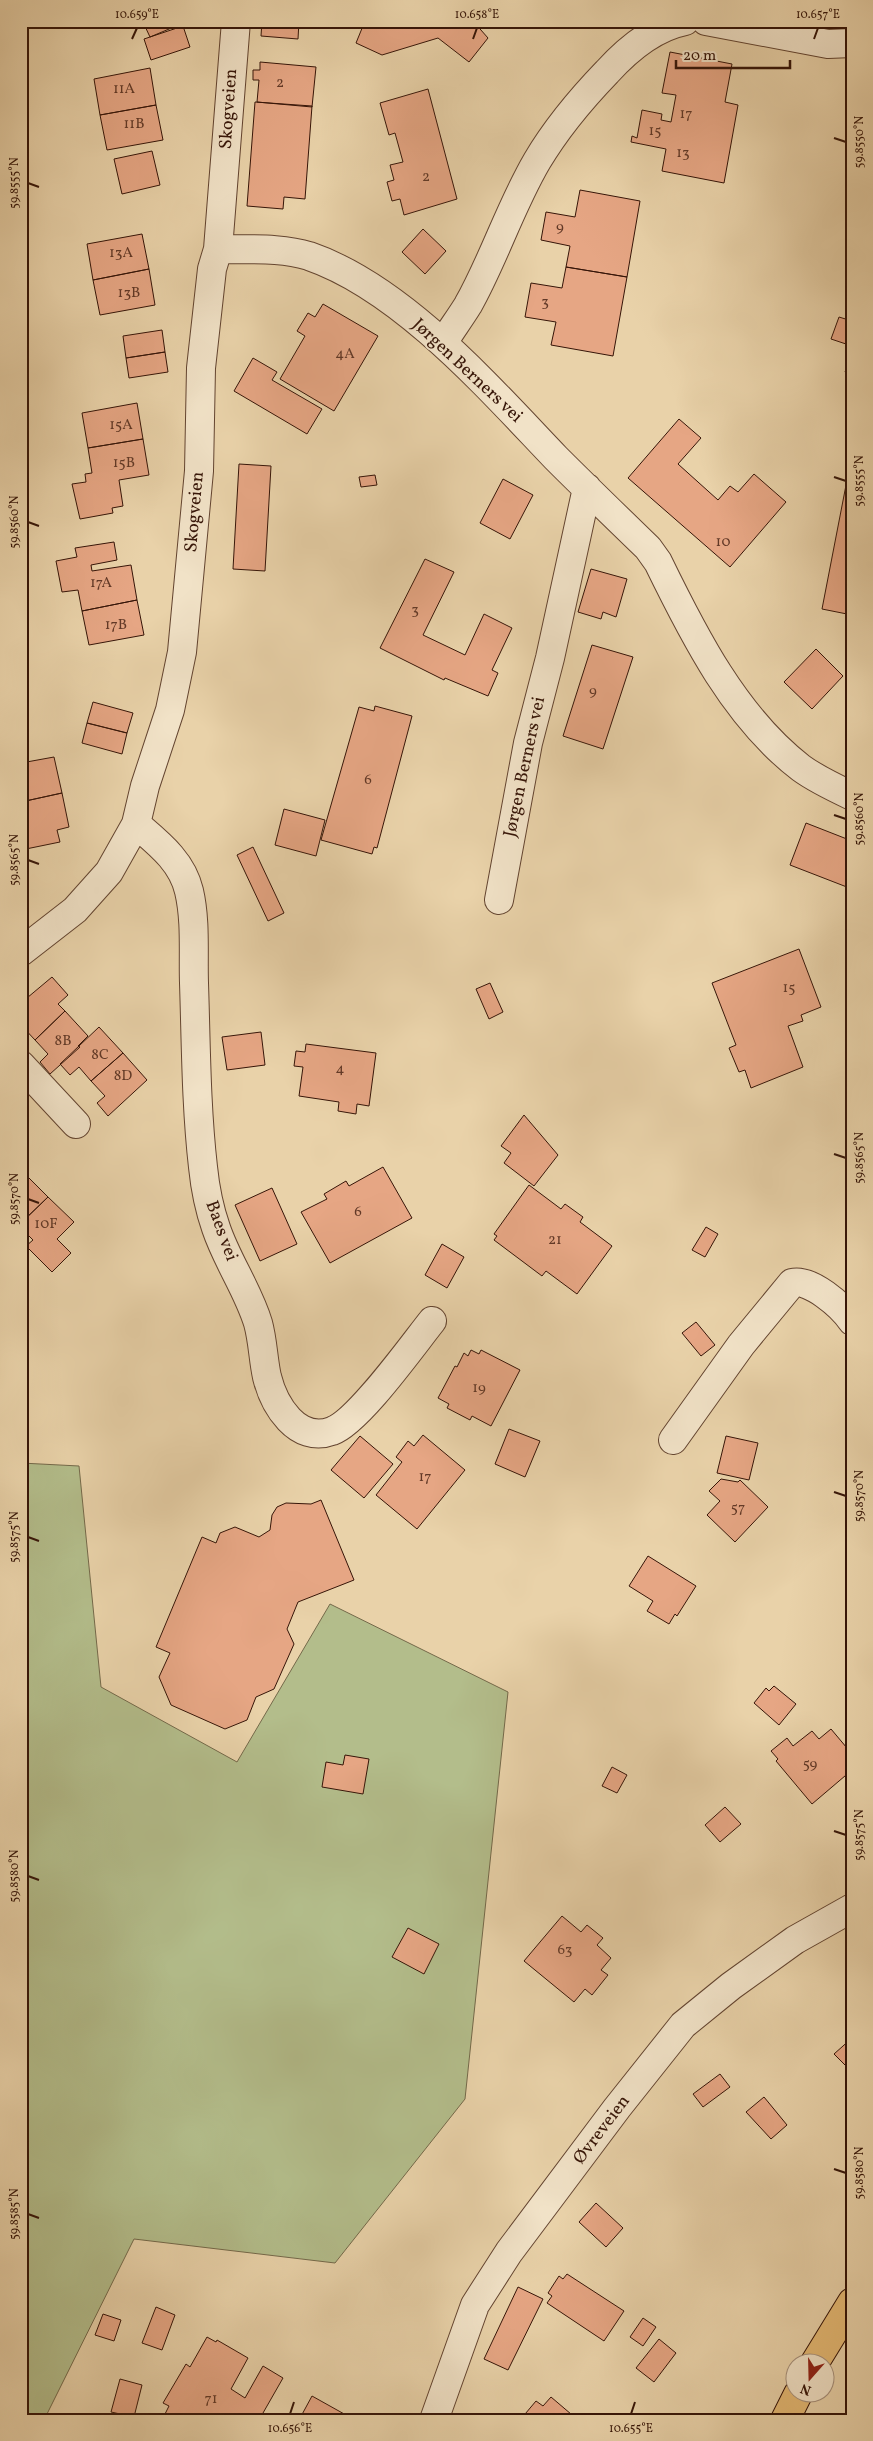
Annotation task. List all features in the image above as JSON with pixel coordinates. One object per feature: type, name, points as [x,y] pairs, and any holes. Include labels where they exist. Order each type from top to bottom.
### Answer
[{"type":"main road","points":[[820,2354],[852,2302]]},
{"type":"main road","points":[[785,2420],[793,2404]]},
{"type":"street","name":"Skogveien","points":[[21,952],[81,904],[109,872],[136,824],[145,786],[170,710],[182,652],[199,471],[201,368],[212,269],[218,248],[236,21]]},
{"type":"street","points":[[443,343],[468,304],[532,170],[556,130],[587,92],[637,44],[666,28],[685,21]]},
{"type":"street","points":[[706,21],[828,44],[852,43]]},
{"type":"street","name":"Jørgen Berners vei","points":[[218,248],[286,251],[308,256],[348,272],[380,293],[443,343],[648,548],[658,562],[681,609],[711,662],[747,712],[777,748],[803,769],[852,796]]},
{"type":"street","name":"Jørgen Berners vei","points":[[499,900],[528,743],[550,658],[588,488]]},
{"type":"street","name":"Baes vei","points":[[136,824],[167,851],[180,867],[189,890],[192,915],[196,1041],[203,1166],[216,1230],[258,1322],[263,1343],[266,1374],[273,1396],[293,1425],[303,1431],[320,1434],[331,1432],[346,1425],[432,1321]]},
{"type":"street","points":[[21,1066],[76,1124]]},
{"type":"street","points":[[673,1440],[741,1345],[792,1283],[798,1281],[822,1291],[852,1321]]},
{"type":"street","name":"Øvreveien","points":[[434,2420],[469,2319],[489,2282],[509,2252],[617,2108],[683,2025],[732,1986],[796,1940],[852,1908]]},
{"type":"green space","points":[[21,1463],[79,1466],[101,1687],[237,1762],[330,1604],[508,1692],[465,2099],[335,2263],[134,2239],[44,2420],[21,2420]]},
{"type":"building","points":[[180,21],[181,24],[150,37],[143,22]]},
{"type":"building","points":[[262,21],[299,21],[298,39],[261,36]]},
{"type":"building","points":[[365,21],[372,21],[383,26],[389,21],[473,21],[488,38],[469,62],[438,38],[382,55],[356,43]]},
{"type":"building","points":[[183,26],[190,47],[151,60],[144,39]]},
{"type":"building","points":[[670,52],[732,64],[725,102],[738,105],[724,183],[662,171],[666,149],[631,142],[632,136],[637,138],[642,110],[662,114],[661,120],[671,122],[676,95],[662,93]]},
{"type":"building","points":[[260,62],[316,67],[312,107],[257,102],[259,80],[253,80],[253,70],[260,70]]},
{"type":"building","points":[[150,68],[156,105],[100,115],[94,79]]},
{"type":"building","points":[[428,89],[457,199],[404,215],[400,199],[392,201],[387,182],[394,180],[390,165],[403,162],[395,133],[389,135],[380,103]]},
{"type":"building","points":[[255,102],[312,106],[305,199],[284,197],[283,209],[247,206]]},
{"type":"building","points":[[156,105],[163,140],[107,150],[100,115]]},
{"type":"building","points":[[152,151],[160,185],[122,194],[114,159]]},
{"type":"building","points":[[580,190],[640,201],[627,277],[566,267],[570,246],[541,240],[546,212],[575,217]]},
{"type":"building","points":[[423,229],[446,251],[425,274],[402,252]]},
{"type":"building","points":[[142,234],[149,269],[93,280],[87,244]]},
{"type":"building","points":[[566,267],[627,277],[613,356],[551,345],[556,322],[525,317],[531,283],[562,288]]},
{"type":"building","points":[[149,269],[155,305],[100,315],[93,280]]},
{"type":"building","points":[[323,304],[378,336],[334,411],[280,379],[305,336],[297,331],[308,313],[315,317]]},
{"type":"building","points":[[839,317],[852,321],[852,346],[831,339]]},
{"type":"building","points":[[162,330],[165,352],[126,358],[123,336]]},
{"type":"building","points":[[165,352],[168,372],[129,378],[126,358]]},
{"type":"building","points":[[852,355],[852,374],[845,372]]},
{"type":"building","points":[[253,358],[277,372],[272,380],[322,409],[307,434],[234,391]]},
{"type":"building","points":[[137,403],[143,439],[88,448],[82,413]]},
{"type":"building","points":[[679,419],[701,438],[678,464],[718,500],[730,486],[738,492],[754,474],[786,502],[730,567],[628,478]]},
{"type":"building","points":[[143,439],[149,475],[119,480],[123,506],[112,508],[113,513],[80,519],[72,484],[86,482],[85,474],[92,473],[88,448]]},
{"type":"building","points":[[239,464],[271,466],[265,571],[233,569]]},
{"type":"building","points":[[375,475],[377,485],[361,487],[359,477]]},
{"type":"building","points":[[503,479],[533,495],[510,539],[480,523]]},
{"type":"building","points":[[847,480],[852,481],[852,615],[822,609]]},
{"type":"building","points":[[114,542],[117,560],[91,565],[92,571],[131,565],[137,600],[82,611],[78,590],[62,592],[56,561],[77,557],[75,548]]},
{"type":"building","points":[[425,559],[454,572],[423,635],[465,655],[484,614],[512,628],[492,670],[498,673],[488,696],[445,678],[444,680],[380,648]]},
{"type":"building","points":[[591,569],[627,579],[616,617],[603,612],[601,619],[578,612]]},
{"type":"building","points":[[137,600],[144,635],[89,645],[82,611]]},
{"type":"building","points":[[592,645],[633,657],[603,749],[563,736]]},
{"type":"building","points":[[816,649],[843,676],[812,709],[784,682]]},
{"type":"building","points":[[93,702],[133,713],[127,733],[87,723]]},
{"type":"building","points":[[375,706],[412,716],[377,848],[374,847],[372,854],[321,840],[359,707],[374,711]]},
{"type":"building","points":[[87,723],[127,733],[122,754],[82,743]]},
{"type":"building","points":[[54,757],[62,793],[21,802],[21,763]]},
{"type":"building","points":[[62,793],[69,827],[57,830],[60,842],[21,850],[21,802]]},
{"type":"building","points":[[284,809],[325,820],[316,856],[275,845]]},
{"type":"building","points":[[806,823],[852,841],[852,889],[790,865]]},
{"type":"building","points":[[253,847],[284,913],[268,921],[237,855]]},
{"type":"building","points":[[799,949],[821,1007],[801,1015],[803,1021],[788,1026],[803,1067],[751,1088],[745,1070],[739,1072],[729,1048],[736,1045],[712,983]]},
{"type":"building","points":[[52,977],[68,995],[58,1004],[65,1011],[35,1040],[21,1025],[21,1003]]},
{"type":"building","points":[[490,983],[503,1012],[489,1019],[476,989]]},
{"type":"building","points":[[65,1011],[88,1036],[78,1046],[80,1047],[50,1074],[40,1062],[48,1054],[35,1040]]},
{"type":"building","points":[[99,1027],[123,1053],[91,1081],[79,1067],[70,1075],[60,1064]]},
{"type":"building","points":[[261,1032],[265,1065],[227,1070],[222,1037]]},
{"type":"building","points":[[306,1044],[376,1053],[369,1106],[357,1104],[356,1114],[338,1111],[339,1102],[299,1096],[303,1067],[294,1066],[296,1051],[305,1052]]},
{"type":"building","points":[[123,1053],[147,1080],[108,1116],[97,1103],[105,1096],[91,1081]]},
{"type":"building","points":[[524,1115],[558,1155],[534,1186],[504,1163],[511,1153],[501,1146]]},
{"type":"building","points":[[383,1167],[412,1218],[330,1263],[301,1212],[327,1199],[324,1194],[346,1181],[349,1186]]},
{"type":"building","points":[[21,1172],[48,1197],[21,1223]]},
{"type":"building","points":[[529,1185],[561,1209],[565,1204],[583,1217],[580,1222],[612,1246],[577,1294],[546,1271],[542,1276],[494,1240],[497,1236],[494,1234]]},
{"type":"building","points":[[272,1188],[297,1244],[260,1261],[235,1205]]},
{"type":"building","points":[[48,1197],[74,1222],[57,1239],[71,1253],[52,1272],[26,1246],[33,1240],[21,1228],[21,1223]]},
{"type":"building","points":[[706,1227],[718,1234],[705,1257],[692,1250]]},
{"type":"building","points":[[442,1244],[464,1257],[447,1288],[425,1275]]},
{"type":"building","points":[[696,1322],[715,1345],[701,1356],[682,1333]]},
{"type":"building","points":[[471,1350],[479,1354],[481,1350],[520,1370],[491,1426],[472,1416],[470,1420],[447,1408],[449,1404],[438,1398],[455,1366],[457,1367],[464,1353],[468,1356]]},
{"type":"building","points":[[509,1429],[540,1441],[525,1477],[495,1464]]},
{"type":"building","points":[[423,1435],[465,1470],[417,1529],[376,1495],[402,1462],[396,1457],[408,1441],[414,1446]]},
{"type":"building","points":[[360,1436],[393,1464],[364,1498],[331,1470]]},
{"type":"building","points":[[726,1436],[758,1443],[749,1480],[717,1473]]},
{"type":"building","points":[[721,1479],[738,1482],[740,1480],[768,1507],[735,1542],[707,1515],[720,1501],[709,1491]]},
{"type":"building","points":[[321,1500],[354,1580],[298,1602],[287,1629],[294,1644],[274,1689],[256,1697],[247,1720],[225,1729],[171,1705],[159,1677],[170,1653],[156,1647],[202,1537],[216,1543],[220,1533],[235,1527],[259,1537],[270,1530],[272,1515],[277,1507],[286,1503],[311,1504]]},
{"type":"building","points":[[648,1556],[696,1586],[677,1616],[675,1614],[669,1624],[647,1611],[653,1601],[629,1586]]},
{"type":"building","points":[[774,1686],[796,1704],[779,1725],[754,1703],[766,1688],[769,1691]]},
{"type":"building","points":[[831,1729],[852,1754],[852,1770],[812,1804],[776,1761],[778,1759],[771,1751],[787,1738],[793,1746],[812,1731],[819,1739]]},
{"type":"building","points":[[345,1755],[369,1759],[363,1794],[322,1787],[326,1762],[343,1765]]},
{"type":"building","points":[[612,1767],[627,1775],[617,1793],[602,1786]]},
{"type":"building","points":[[725,1807],[741,1824],[720,1842],[705,1825]]},
{"type":"building","points":[[562,1916],[581,1932],[587,1925],[603,1938],[597,1945],[611,1958],[601,1970],[608,1975],[592,1995],[585,1989],[574,2002],[524,1961]]},
{"type":"building","points":[[408,1928],[439,1944],[424,1974],[392,1957]]},
{"type":"building","points":[[852,2038],[852,2072],[834,2054]]},
{"type":"building","points":[[720,2074],[730,2087],[703,2107],[693,2094]]},
{"type":"building","points":[[764,2097],[787,2125],[771,2139],[746,2112]]},
{"type":"building","points":[[596,2203],[623,2228],[606,2247],[579,2222]]},
{"type":"building","points":[[567,2274],[624,2311],[604,2341],[547,2303],[552,2296],[548,2293],[559,2276],[563,2279]]},
{"type":"building","points":[[518,2287],[543,2299],[508,2370],[484,2359]]},
{"type":"building","points":[[156,2307],[175,2315],[162,2350],[142,2343]]},
{"type":"building","points":[[103,2314],[121,2320],[114,2341],[95,2335]]},
{"type":"building","points":[[643,2318],[656,2327],[643,2346],[630,2337]]},
{"type":"building","points":[[207,2337],[216,2342],[217,2340],[248,2358],[231,2389],[245,2398],[263,2366],[283,2378],[259,2420],[162,2420],[169,2406],[163,2403],[186,2364],[190,2367]]},
{"type":"building","points":[[659,2339],[676,2353],[654,2382],[636,2368]]},
{"type":"building","points":[[120,2379],[142,2385],[134,2417],[111,2412]]},
{"type":"building","points":[[312,2396],[346,2415],[343,2420],[299,2420]]},
{"type":"building","points":[[551,2397],[578,2420],[520,2420],[536,2401],[543,2406]]}]
